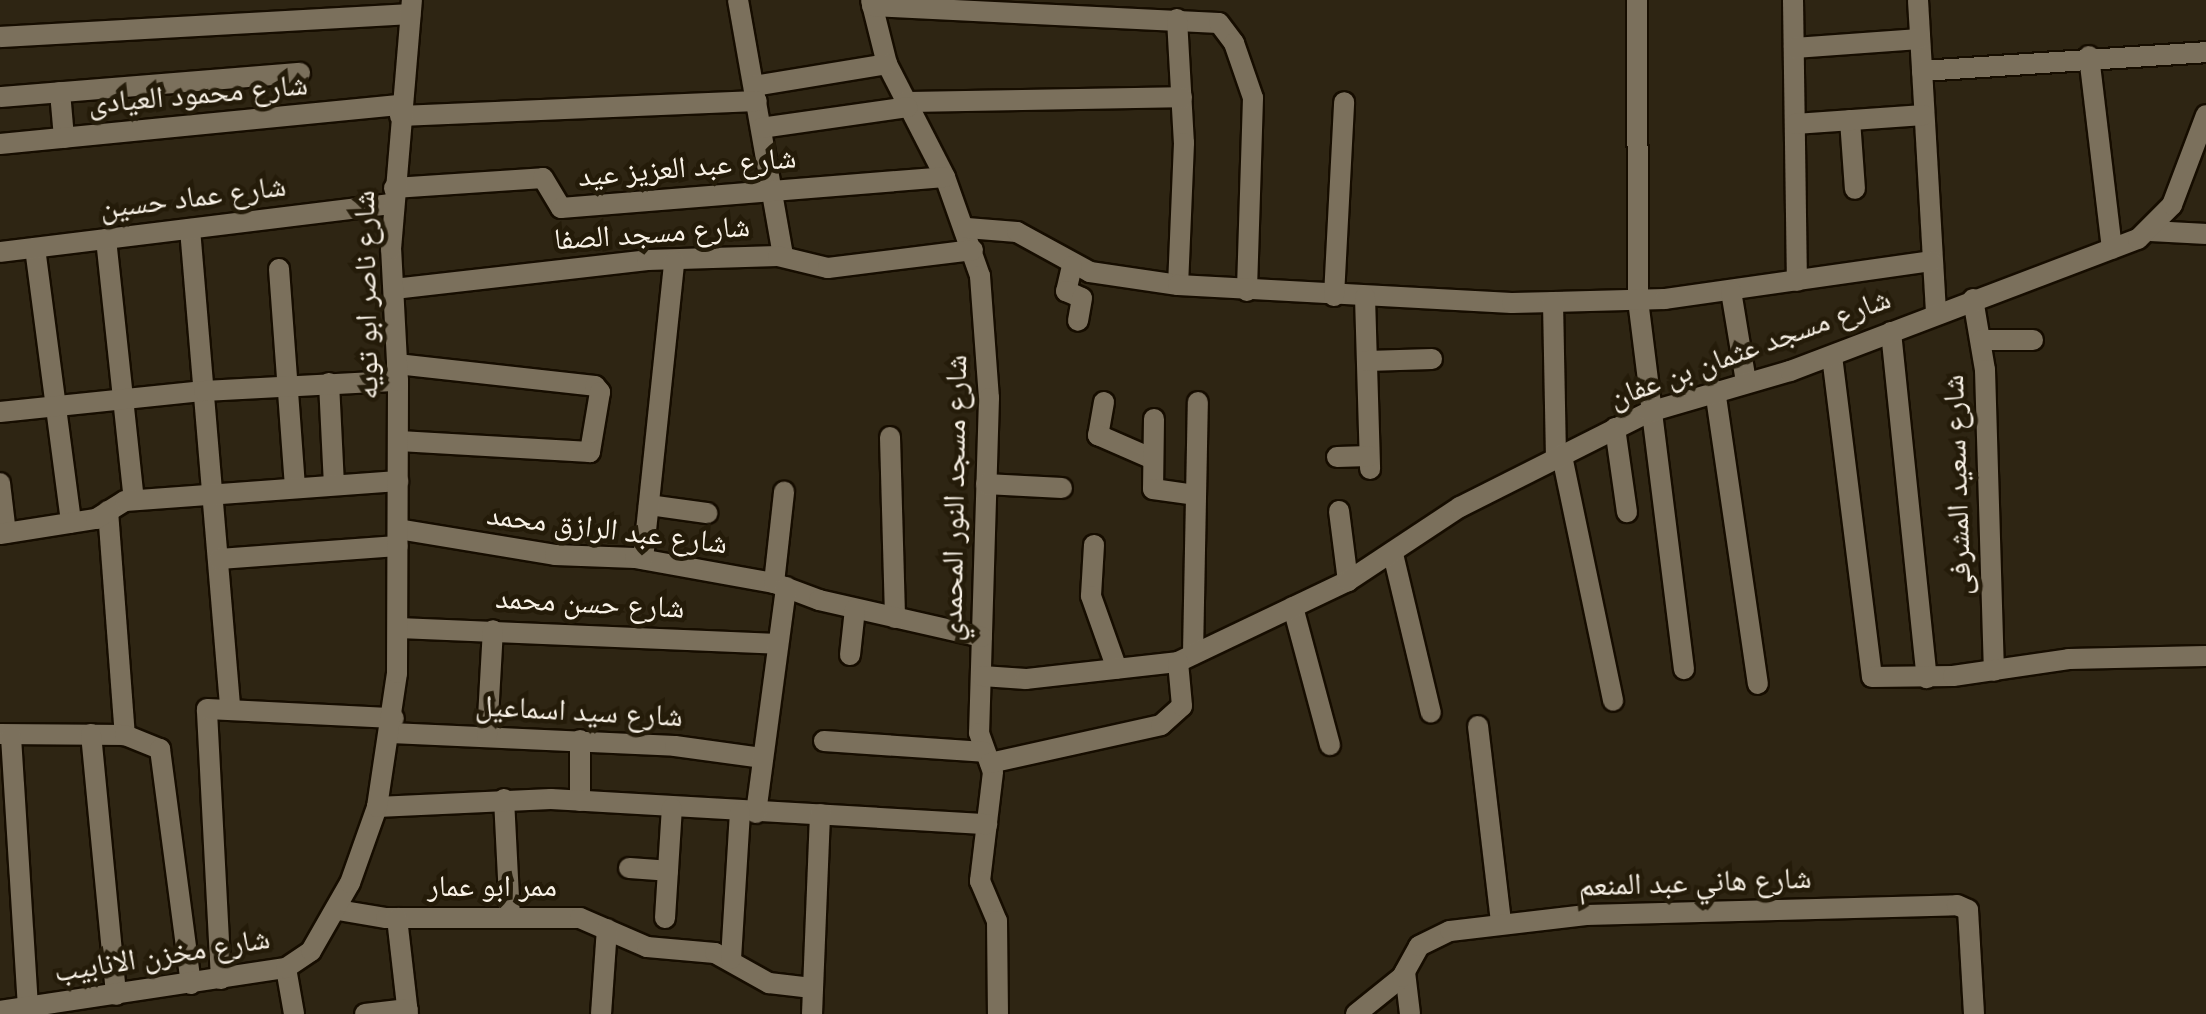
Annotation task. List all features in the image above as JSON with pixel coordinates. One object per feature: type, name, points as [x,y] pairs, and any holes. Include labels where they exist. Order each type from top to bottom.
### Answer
[{"type":"street","points":[[738,0],[782,256]]},
{"type":"street","points":[[1637,0],[1638,300],[1684,669]]},
{"type":"street","points":[[1794,0],[1797,282]]},
{"type":"street","points":[[1918,0],[1936,313]]},
{"type":"street","points":[[871,3],[1207,20],[1229,32],[1253,98],[1248,290]]},
{"type":"street","name":"شارع مسجد النور المحمدي","points":[[871,3],[886,64],[945,177],[966,228],[988,348],[982,637],[986,824],[980,881],[997,921],[999,1014]]},
{"type":"street","points":[[0,37],[411,7]]},
{"type":"street","name":"شارع ناصر ابو تويه","points":[[398,538],[394,196],[411,7]]},
{"type":"street","points":[[1176,18],[1182,97],[1178,285]]},
{"type":"street","points":[[1794,48],[1920,39]]},
{"type":"street","points":[[1922,71],[2089,56],[2206,52]]},
{"type":"street","points":[[2089,56],[2112,249]]},
{"type":"street","name":"شارع محمود العيادى","points":[[0,144],[400,111],[755,94],[886,64]]},
{"type":"street","points":[[0,97],[300,72]]},
{"type":"street","points":[[60,92],[64,138]]},
{"type":"street","points":[[761,128],[906,104],[1182,97]]},
{"type":"street","points":[[1334,296],[1344,102]]},
{"type":"street","points":[[1795,124],[1924,115]]},
{"type":"street","points":[[2151,232],[2172,205],[2202,141],[2206,116]]},
{"type":"street","points":[[1850,120],[1854,189]]},
{"type":"street","name":"شارع عبد العزيز عيد","points":[[394,196],[544,178],[562,208],[945,177]]},
{"type":"street","name":"شارع عماد حسين","points":[[0,252],[190,229],[394,196]]},
{"type":"street","points":[[966,228],[1017,232],[1072,266],[1178,285],[1365,298],[1638,300],[1731,291],[1931,262]]},
{"type":"street","points":[[190,229],[230,706],[210,707],[206,716],[222,979]]},
{"type":"street","points":[[2151,232],[2206,234]]},
{"type":"street","name":"شارع مسجد عثمان بن عفان","points":[[982,676],[1117,669],[1185,658],[1348,581],[1460,507],[1649,412],[1832,356],[2151,232]]},
{"type":"street","points":[[106,239],[134,500]]},
{"type":"street","points":[[36,248],[71,523]]},
{"type":"street","name":"شارع مسجد الصفا","points":[[394,289],[647,260],[782,256],[828,268],[972,250]]},
{"type":"street","points":[[643,559],[674,262]]},
{"type":"street","points":[[1072,266],[1066,291],[1082,298],[1078,321]]},
{"type":"street","points":[[279,269],[294,486]]},
{"type":"street","points":[[1731,291],[1746,382]]},
{"type":"street","points":[[1337,457],[1369,462],[1365,298]]},
{"type":"street","name":"شارع سعيد المشرفى","points":[[1973,299],[1981,340],[1994,671]]},
{"type":"street","points":[[1553,302],[1559,457],[1613,701]]},
{"type":"street","points":[[1891,332],[1927,678]]},
{"type":"street","points":[[1981,340],[2033,340]]},
{"type":"street","points":[[1832,356],[1866,665],[1877,680],[1994,671],[2069,658],[2206,656]]},
{"type":"street","points":[[1367,361],[1432,359]]},
{"type":"street","points":[[0,412],[204,391],[329,383],[398,372],[595,386],[600,396],[590,452],[399,441]]},
{"type":"street","points":[[329,383],[334,484]]},
{"type":"street","points":[[1714,390],[1758,684]]},
{"type":"street","points":[[1104,402],[1098,435],[1153,458]]},
{"type":"street","points":[[824,741],[987,757],[1161,725],[1182,706],[1198,402]]},
{"type":"street","points":[[1154,419],[1154,489],[1195,495]]},
{"type":"street","points":[[1615,428],[1627,512]]},
{"type":"street","points":[[890,437],[895,618]]},
{"type":"street","points":[[0,483],[3,533],[71,523],[134,500],[214,491],[398,481]]},
{"type":"street","points":[[986,484],[1062,488]]},
{"type":"street","points":[[731,959],[748,813],[763,758],[778,644],[784,492]]},
{"type":"street","points":[[649,505],[707,513]]},
{"type":"street","points":[[108,510],[124,735]]},
{"type":"street","points":[[1339,511],[1348,581]]},
{"type":"street","name":"شارع عبد الرازق محمد","points":[[219,559],[398,538],[643,559],[780,585],[855,609],[982,637]]},
{"type":"street","name":"شارع مخزن الانابيب","points":[[0,1012],[106,1003],[286,968],[311,951],[338,910],[377,807],[393,725],[399,628],[398,538]]},
{"type":"street","points":[[1094,546],[1091,596],[1117,669]]},
{"type":"street","points":[[1393,554],[1431,714]]},
{"type":"street","points":[[1293,608],[1330,745]]},
{"type":"street","points":[[850,655],[855,609]]},
{"type":"street","name":"شارع حسن محمد","points":[[399,628],[778,644]]},
{"type":"street","points":[[487,736],[493,630]]},
{"type":"street","name":"شارع سيد اسماعيل","points":[[230,706],[487,736],[580,740],[763,758]]},
{"type":"street","points":[[1478,726],[1501,924]]},
{"type":"street","points":[[91,734],[106,1003]]},
{"type":"street","points":[[28,1008],[6,735],[124,735],[156,746],[164,756],[191,984]]},
{"type":"street","points":[[580,740],[580,801]]},
{"type":"street","points":[[377,807],[504,800],[580,801],[986,824]]},
{"type":"street","points":[[504,800],[510,916]]},
{"type":"street","points":[[666,918],[672,808]]},
{"type":"street","points":[[812,1014],[820,814]]},
{"type":"street","points":[[630,868],[668,871]]},
{"type":"street","name":"شارع هاني عبد المنعم","points":[[1356,1014],[1405,972],[1414,951],[1440,934],[1586,915],[1963,906],[1974,1014]]},
{"type":"street","name":"ممر ابو عمار","points":[[338,910],[397,918],[560,916],[607,929],[647,947],[731,959],[769,983],[812,988]]},
{"type":"street","points":[[365,1014],[408,1012],[397,918]]},
{"type":"street","points":[[602,1014],[607,929]]},
{"type":"street","points":[[286,968],[294,1014]]},
{"type":"street","points":[[1405,972],[1410,1014]]}]
